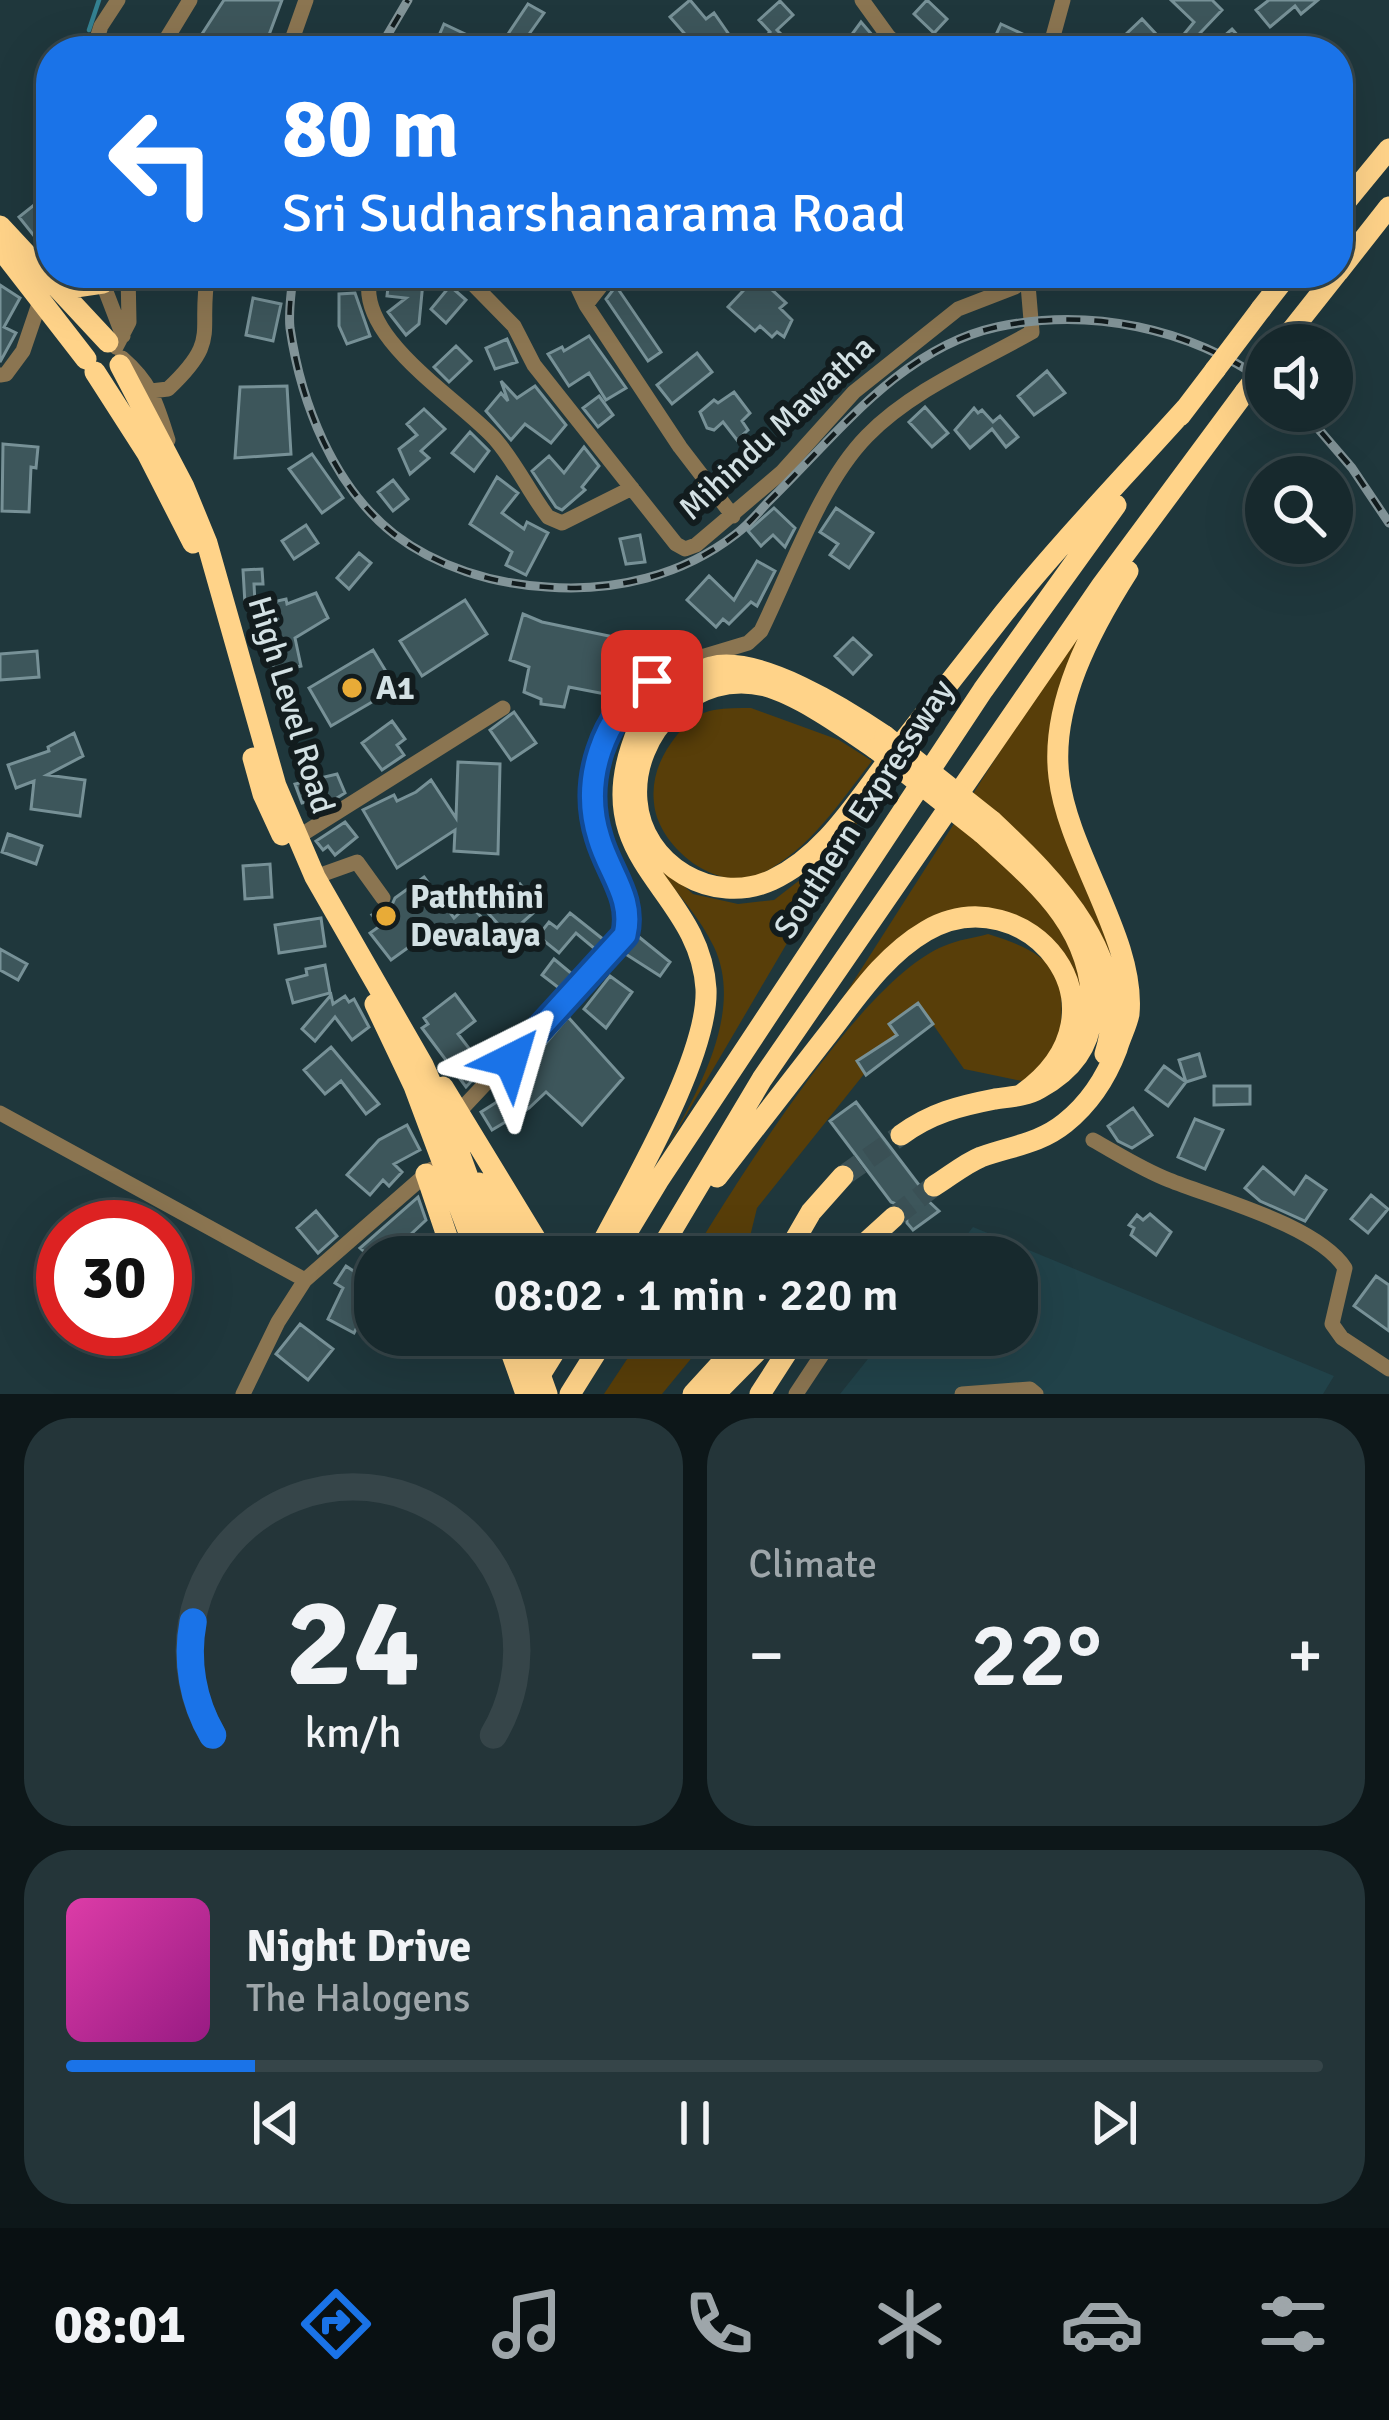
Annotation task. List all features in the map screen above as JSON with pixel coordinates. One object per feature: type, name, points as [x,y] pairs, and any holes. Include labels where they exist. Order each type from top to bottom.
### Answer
[{"type":"highway","points":[[1353,193],[1389,149]]},
{"type":"highway","points":[[1353,252],[1389,207]]},
{"type":"highway","name":"High Level Road","points":[[0,226],[36,274]]},
{"type":"highway","name":"High Level Road","points":[[0,248],[36,280]]},
{"type":"highway","name":"High Level Road","points":[[44,288],[117,349],[184,488],[207,543],[276,786],[298,838],[315,877],[454,1117],[449,1166],[471,1236]]},
{"type":"highway","name":"High Level Road","points":[[46,288],[90,366],[147,452],[192,541],[262,794],[304,884],[386,1026],[486,1236]]},
{"type":"highway","points":[[51,294],[70,288]]},
{"type":"highway","points":[[881,743],[767,687],[734,682],[692,694],[654,732],[643,759],[637,801],[651,845],[685,878],[715,887],[762,884],[812,854],[1007,609],[1186,408],[1277,288]]},
{"type":"highway","points":[[1297,324],[1325,288]]},
{"type":"highway","points":[[90,366],[91,345],[117,349]]},
{"type":"highway","points":[[934,1186],[978,1158],[1039,1142],[1077,1112],[1106,1078],[1129,1015],[1124,969],[1067,815],[1058,774],[1063,709],[1102,611],[1245,392]]},
{"type":"highway","name":"Southern Expressway","points":[[626,1236],[982,690],[1186,408]]},
{"type":"highway","name":"Southern Expressway","points":[[669,1236],[762,1079],[1102,585],[1214,433]]},
{"type":"highway","points":[[606,1236],[694,1060],[706,987],[693,935],[640,861],[628,835],[621,795],[624,766],[637,728],[657,701],[679,682],[712,666],[775,675],[846,710],[881,743],[1038,864],[1084,921],[1109,981],[1109,1041],[1077,1112]]},
{"type":"highway","points":[[902,1136],[953,1107],[1038,1090],[1074,1064],[1090,1035],[1092,986],[1084,952],[1057,906],[987,827]]},
{"type":"highway","points":[[672,1236],[879,970],[941,923],[968,917],[992,919],[1036,937],[1061,964],[1070,985],[1075,1022],[1070,1039],[1054,1069],[1022,1094]]},
{"type":"highway","points":[[454,1117],[534,1236]]},
{"type":"highway","points":[[449,1166],[453,1236]]},
{"type":"highway","points":[[449,1166],[509,1236]]},
{"type":"highway","points":[[797,1236],[843,1176]]},
{"type":"highway","points":[[873,1236],[894,1217]]},
{"type":"highway","points":[[801,1236],[803,1226]]},
{"type":"highway","points":[[513,1356],[526,1394]]},
{"type":"highway","points":[[533,1356],[547,1394]]},
{"type":"highway","points":[[526,1394],[544,1356]]},
{"type":"highway","points":[[526,1394],[551,1356]]},
{"type":"highway","points":[[570,1394],[591,1356]]},
{"type":"highway","points":[[693,1394],[728,1356]]},
{"type":"highway","points":[[715,1394],[752,1356]]},
{"type":"highway","points":[[760,1394],[784,1356]]},
{"type":"street","points":[[98,36],[118,0]]},
{"type":"street","points":[[168,36],[190,0]]},
{"type":"street","points":[[293,36],[306,0]]},
{"type":"street","points":[[862,0],[888,36]]},
{"type":"street","points":[[1053,36],[1063,0]]},
{"type":"street","points":[[103,288],[117,349],[151,391],[184,488]]},
{"type":"street","points":[[117,349],[129,322],[128,288]]},
{"type":"street","points":[[151,391],[168,389],[201,354],[207,324],[206,288]]},
{"type":"street","points":[[369,288],[380,330],[495,439],[548,517],[562,523],[632,488]]},
{"type":"street","name":"Mihindu Mawatha","points":[[476,288],[514,326],[534,365],[676,544],[685,549],[734,515],[782,472],[854,392],[958,309],[1012,288]]},
{"type":"street","points":[[578,288],[680,447],[734,515]]},
{"type":"street","points":[[586,305],[599,288]]},
{"type":"street","points":[[454,1117],[625,935],[627,902],[599,840],[590,795],[604,738],[629,697],[675,665],[748,643],[761,631],[832,486],[866,436],[915,398],[1032,332],[1028,288]]},
{"type":"street","points":[[0,375],[6,374],[23,351],[51,294]]},
{"type":"street","points":[[298,838],[503,708]]},
{"type":"street","points":[[315,877],[357,862],[383,898]]},
{"type":"street","points":[[0,1113],[305,1280]]},
{"type":"street","points":[[1093,1140],[1165,1179],[1252,1209],[1336,1253],[1345,1268],[1332,1324],[1342,1338],[1389,1369]]},
{"type":"street","points":[[243,1394],[278,1322],[305,1280],[449,1166]]},
{"type":"street","points":[[796,1394],[821,1356]]},
{"type":"street","points":[[962,1394],[1030,1389],[1036,1394]]},
{"type":"shaded area","points":[[1094,604],[1053,721],[1122,1001],[1083,1003],[1070,967],[1033,931],[943,918],[816,1040]]},
{"type":"shaded area","points":[[751,708],[839,740],[872,761],[796,851],[763,873],[728,878],[694,864],[667,836],[658,820],[654,784],[666,750],[693,719],[714,710]]},
{"type":"shaded area","points":[[874,795],[665,1151],[713,1052],[724,999],[714,947],[659,870],[665,869],[693,894],[738,904],[774,900],[832,855]]},
{"type":"shaded area","points":[[988,934],[1035,953],[1048,964],[1061,993],[1057,1059],[1022,1081],[964,1069],[925,1013],[900,1029],[757,1208],[750,1236],[704,1236],[841,1038],[912,965],[960,941]]},
{"type":"shaded area","points":[[973,1227],[995,1236],[966,1236]]},
{"type":"shaded area","points":[[1038,1254],[1334,1376],[1323,1394],[840,1394],[870,1356],[1038,1356]]},
{"type":"shaded area","points":[[629,1356],[693,1356],[662,1394],[604,1394]]},
{"type":"building","points":[[224,0],[282,0],[269,36],[201,36]]},
{"type":"building","points":[[690,0],[706,19],[714,13],[728,33],[687,36],[670,17]]},
{"type":"building","points":[[927,0],[947,19],[934,33],[914,14]]},
{"type":"building","points":[[1171,0],[1212,0],[1222,10],[1197,36],[1182,36],[1194,22]]},
{"type":"building","points":[[1269,0],[1318,0],[1301,14],[1295,6],[1270,27],[1256,10]]},
{"type":"building","points":[[780,1],[793,15],[777,30],[783,36],[766,36],[770,32],[759,20]]},
{"type":"building","points":[[528,4],[544,13],[528,36],[508,34]]},
{"type":"building","points":[[1142,19],[1158,36],[1124,36]]},
{"type":"building","points":[[861,22],[874,36],[851,36]]},
{"type":"building","points":[[444,24],[465,34],[464,36],[439,36]]},
{"type":"building","points":[[1001,24],[1027,36],[996,36]]},
{"type":"building","points":[[36,207],[36,238],[19,217]]},
{"type":"building","points":[[0,285],[20,298],[4,327],[16,333],[0,362]]},
{"type":"building","points":[[388,288],[422,288],[419,324],[406,335],[388,312],[406,298],[387,296]]},
{"type":"building","points":[[448,288],[466,300],[446,323],[431,309]]},
{"type":"building","points":[[617,288],[661,352],[648,361],[606,299]]},
{"type":"building","points":[[746,288],[770,288],[786,303],[780,308],[792,320],[784,337],[777,332],[772,337],[760,326],[755,331],[728,307]]},
{"type":"building","points":[[355,293],[370,336],[347,344],[339,326],[339,294]]},
{"type":"building","points":[[253,298],[281,304],[273,341],[246,335]]},
{"type":"building","points":[[589,336],[626,388],[606,400],[589,373],[569,386],[548,354],[562,347],[564,351]]},
{"type":"building","points":[[507,339],[517,362],[495,369],[486,348]]},
{"type":"building","points":[[456,346],[471,361],[449,382],[434,367]]},
{"type":"building","points":[[697,353],[712,372],[672,404],[657,385]]},
{"type":"building","points":[[1047,371],[1065,393],[1034,415],[1018,396]]},
{"type":"building","points":[[501,381],[517,398],[535,386],[566,425],[551,443],[525,424],[511,440],[486,411],[501,393],[508,401]]},
{"type":"building","points":[[287,386],[291,454],[235,458],[240,387]]},
{"type":"building","points":[[734,392],[750,413],[742,421],[748,430],[737,440],[723,422],[714,430],[707,428],[700,412]]},
{"type":"building","points":[[599,396],[613,415],[598,427],[583,408]]},
{"type":"building","points":[[925,407],[948,433],[932,447],[909,422]]},
{"type":"building","points":[[974,408],[993,422],[1000,416],[1018,437],[1006,447],[992,429],[970,448],[955,430]]},
{"type":"building","points":[[424,409],[445,429],[421,451],[429,458],[410,474],[399,449],[417,435],[407,424]]},
{"type":"building","points":[[470,432],[489,451],[474,471],[452,453]]},
{"type":"building","points":[[3,444],[38,447],[36,468],[31,467],[29,512],[2,511]]},
{"type":"building","points":[[584,447],[599,466],[582,487],[585,490],[562,510],[532,471],[549,456],[564,473]]},
{"type":"building","points":[[312,454],[343,498],[322,513],[289,469]]},
{"type":"building","points":[[497,477],[518,493],[502,513],[524,529],[527,522],[548,533],[526,575],[506,565],[512,552],[470,524]]},
{"type":"building","points":[[393,480],[408,499],[393,511],[378,492]]},
{"type":"building","points":[[774,508],[795,528],[785,547],[773,535],[761,546],[748,531]]},
{"type":"building","points":[[836,508],[873,533],[849,568],[830,555],[838,544],[820,532]]},
{"type":"building","points":[[306,525],[318,543],[294,559],[282,541]]},
{"type":"building","points":[[640,535],[645,562],[626,564],[620,539]]},
{"type":"building","points":[[359,553],[371,563],[349,589],[337,578]]},
{"type":"building","points":[[757,561],[775,571],[757,606],[751,602],[729,624],[723,619],[716,627],[687,600],[709,576],[734,600]]},
{"type":"building","points":[[262,569],[263,584],[254,584],[255,603],[245,604],[243,570]]},
{"type":"building","points":[[316,593],[328,618],[295,638],[301,666],[275,672],[260,605],[286,599],[287,604]]},
{"type":"building","points":[[465,600],[487,634],[422,676],[400,641]]},
{"type":"building","points":[[523,614],[628,640],[624,678],[608,677],[605,694],[569,687],[564,707],[541,704],[541,699],[524,692],[529,667],[510,660]]},
{"type":"building","points":[[853,638],[871,655],[853,674],[835,656]]},
{"type":"building","name":"A1","points":[[373,650],[396,688],[331,726],[309,688]]},
{"type":"building","points":[[37,651],[39,677],[0,680],[0,654]]},
{"type":"building","points":[[514,712],[536,743],[511,760],[490,730]]},
{"type":"building","points":[[392,721],[405,739],[397,745],[404,755],[382,770],[362,743]]},
{"type":"building","points":[[74,733],[83,756],[47,775],[85,780],[80,816],[31,809],[34,781],[16,788],[8,765],[49,751],[48,747]]},
{"type":"building","points":[[458,762],[500,764],[498,854],[454,851],[455,830],[397,868],[363,810],[394,795],[397,801],[431,780],[456,818]]},
{"type":"building","points":[[337,774],[345,793],[324,806],[309,809],[302,803],[295,784]]},
{"type":"building","points":[[345,822],[357,837],[335,855],[328,846],[323,850],[316,841]]},
{"type":"building","points":[[8,834],[42,846],[36,864],[2,852]]},
{"type":"building","points":[[270,864],[272,897],[245,899],[243,866]]},
{"type":"building","points":[[424,877],[454,918],[469,904],[486,922],[476,932],[470,925],[447,941],[439,929],[434,933],[429,925],[391,960],[370,933],[380,926],[372,915],[391,907],[395,898]]},
{"type":"building","points":[[520,884],[540,907],[508,935],[488,913]]},
{"type":"building","points":[[570,913],[604,940],[595,949],[576,933],[559,953],[538,936],[549,922],[557,928]]},
{"type":"building","points":[[321,918],[325,946],[279,953],[275,925]]},
{"type":"building","points":[[639,937],[670,962],[660,976],[624,953]]},
{"type":"building","points":[[0,949],[27,964],[18,980],[0,970]]},
{"type":"building","points":[[554,959],[572,974],[559,988],[542,975]]},
{"type":"building","points":[[325,965],[330,993],[293,1003],[287,980]]},
{"type":"building","points":[[610,976],[632,992],[606,1028],[584,1009]]},
{"type":"building","points":[[455,994],[475,1021],[458,1034],[484,1068],[466,1087],[422,1028],[428,1024],[424,1018]]},
{"type":"building","points":[[331,995],[333,1004],[345,996],[349,1002],[354,999],[369,1027],[352,1040],[335,1017],[315,1041],[302,1029]]},
{"type":"building","points":[[918,1003],[933,1024],[866,1075],[857,1061],[897,1035],[889,1024]]},
{"type":"building","points":[[568,1017],[623,1078],[582,1125],[546,1092],[492,1130],[481,1112],[508,1095],[512,1101],[531,1089],[517,1073]]},
{"type":"building","points":[[331,1047],[379,1104],[366,1114],[341,1081],[325,1094],[304,1070]]},
{"type":"building","points":[[1199,1054],[1205,1076],[1186,1082],[1179,1060]]},
{"type":"building","points":[[1164,1066],[1186,1082],[1168,1106],[1146,1090]]},
{"type":"building","points":[[1214,1086],[1250,1086],[1250,1104],[1214,1105]]},
{"type":"building","points":[[856,1102],[922,1195],[939,1211],[913,1230],[906,1208],[891,1202],[830,1121]]},
{"type":"building","points":[[1133,1108],[1152,1135],[1132,1148],[1118,1141],[1108,1126]]},
{"type":"building","points":[[1195,1119],[1223,1130],[1205,1169],[1178,1157]]},
{"type":"building","points":[[407,1125],[420,1150],[394,1164],[402,1172],[389,1186],[383,1180],[370,1195],[347,1175],[379,1140]]},
{"type":"building","points":[[1263,1167],[1294,1194],[1306,1176],[1326,1190],[1305,1221],[1260,1201],[1245,1188]]},
{"type":"building","points":[[1371,1195],[1388,1209],[1368,1233],[1351,1219]]},
{"type":"building","points":[[418,1197],[426,1220],[409,1236],[374,1236]]},
{"type":"building","points":[[316,1211],[337,1236],[318,1253],[297,1228]]},
{"type":"building","points":[[1150,1214],[1171,1232],[1156,1255],[1131,1235],[1134,1228],[1129,1225],[1137,1215],[1143,1220]]},
{"type":"building","points":[[346,1266],[354,1271],[354,1333],[328,1319],[343,1288],[335,1283]]},
{"type":"building","points":[[1376,1276],[1389,1285],[1389,1331],[1354,1306]]},
{"type":"building","points":[[300,1324],[333,1349],[308,1380],[276,1354]]},
{"type":"waterway","points":[[89,30],[99,0]]},
{"type":"tunnel","points":[[843,1176],[901,1135]]},
{"type":"tunnel","points":[[894,1217],[934,1186]]},
{"type":"railway","points":[[387,36],[408,0]]},
{"type":"railway","points":[[292,288],[290,328],[302,385],[323,441],[354,492],[394,534],[428,556],[486,578],[527,585],[622,584],[670,571],[715,549],[745,527],[844,424],[900,374],[962,338],[997,327],[1032,321],[1103,321],[1172,336],[1245,369]]},
{"type":"railway","points":[[1321,432],[1389,523]]},
{"type":"place","name":"A1","points":[[352,688]]},
{"type":"place","name":"Paththini Devalaya","points":[[386,916]]},
{"type":"route","points":[[511,1060],[625,935],[627,902],[599,840],[590,795],[604,738],[629,697],[652,681]]}]
